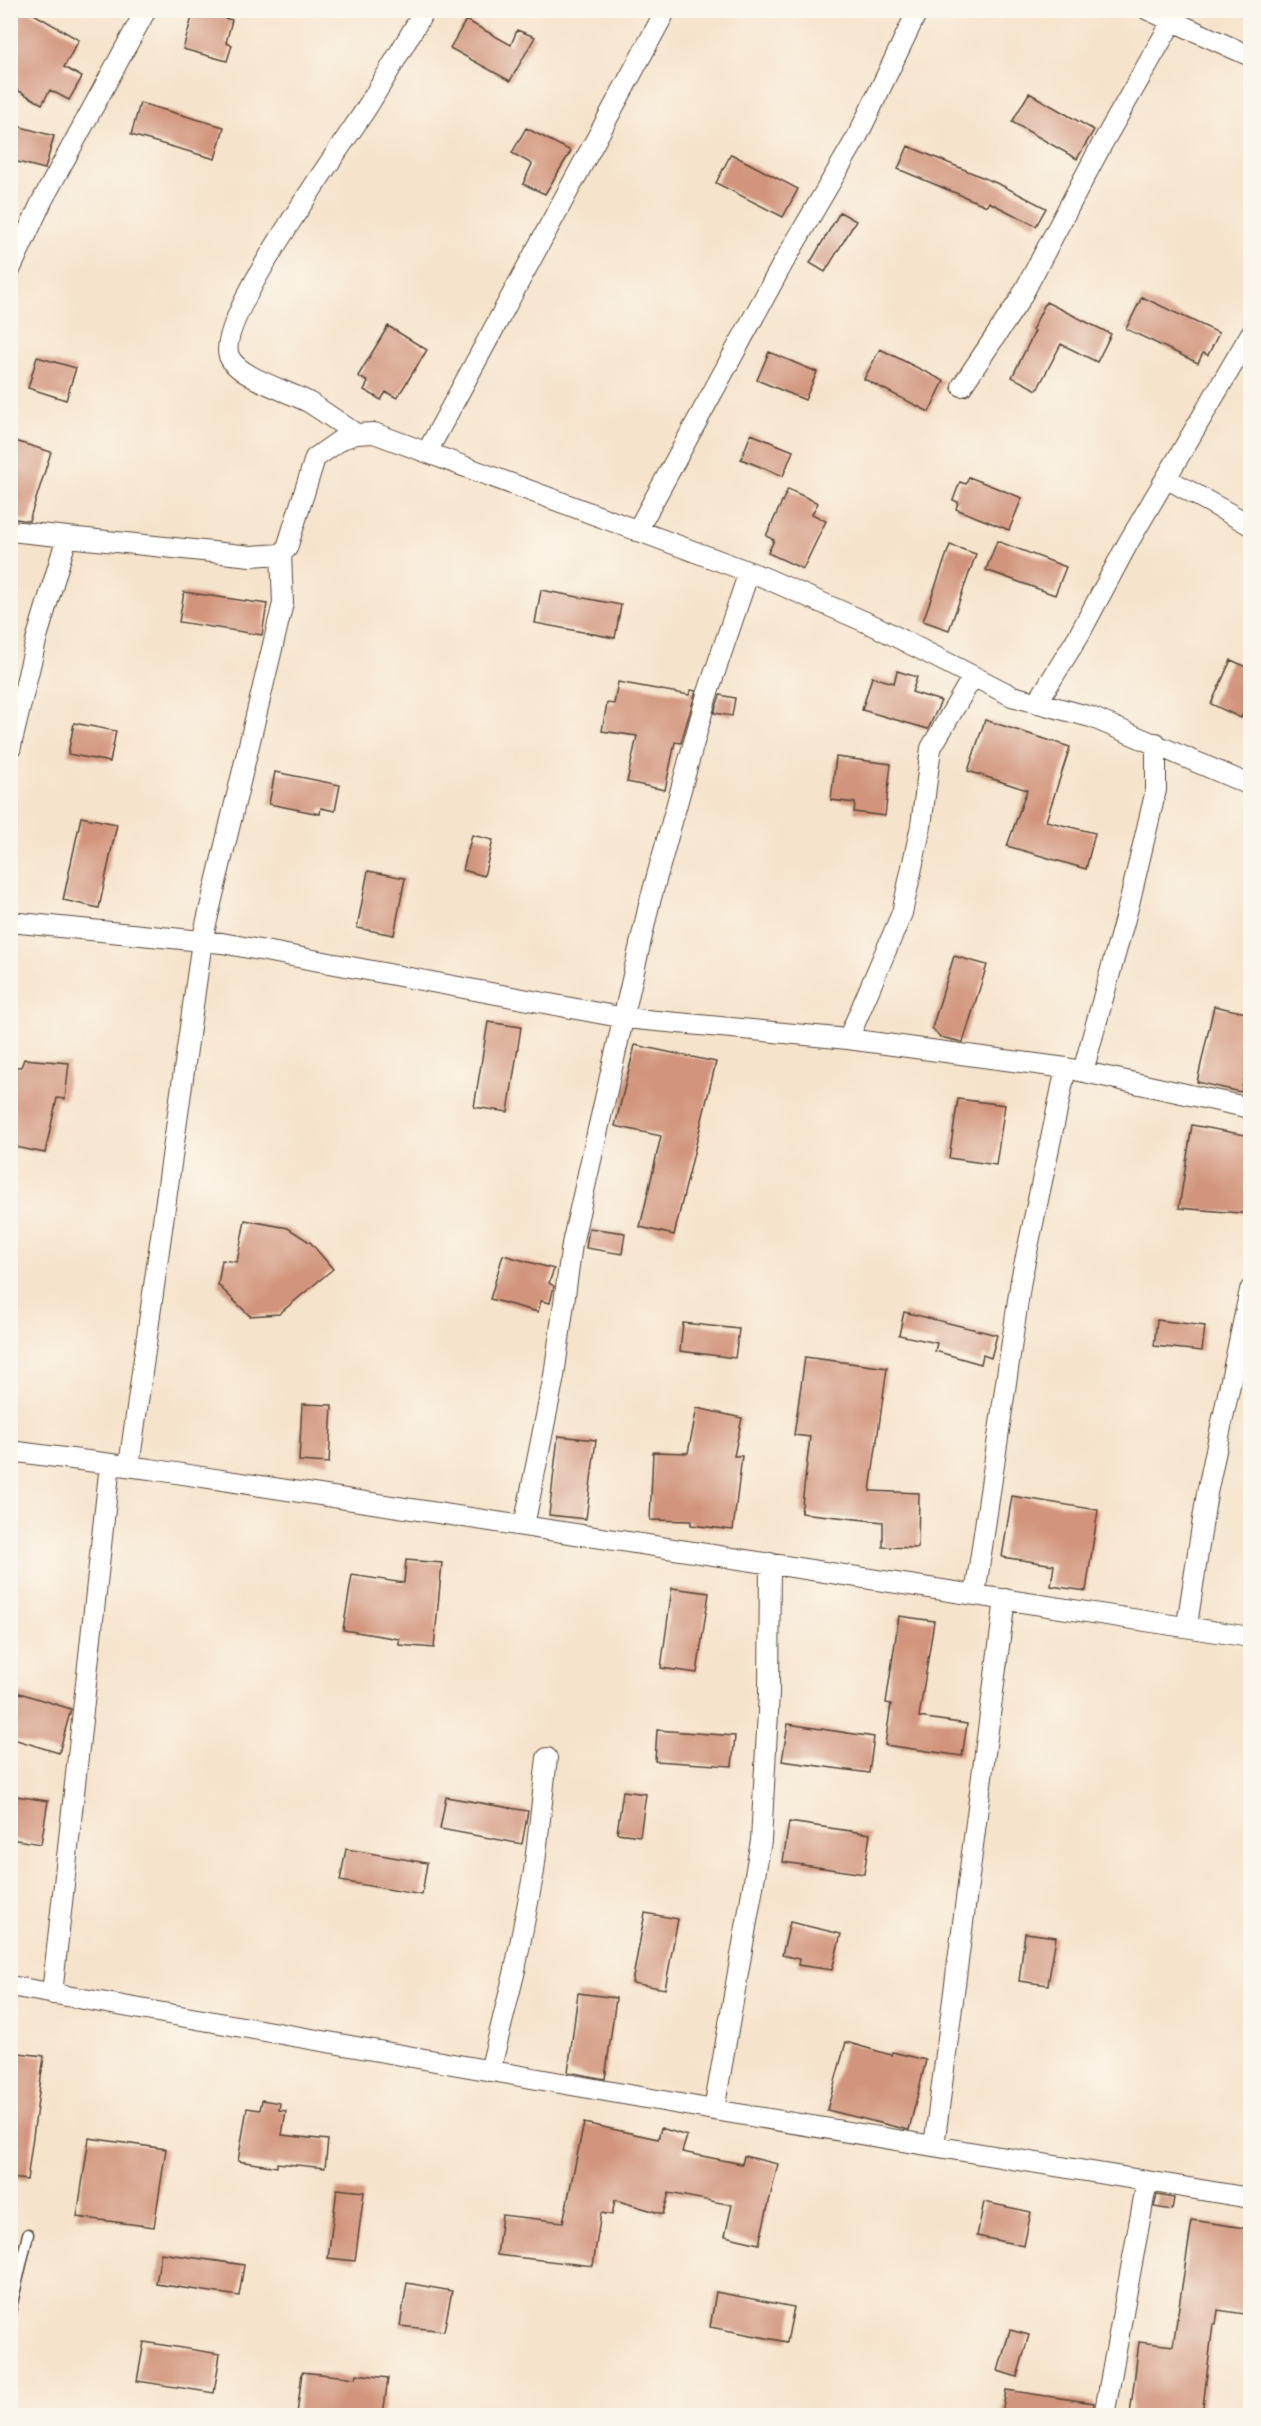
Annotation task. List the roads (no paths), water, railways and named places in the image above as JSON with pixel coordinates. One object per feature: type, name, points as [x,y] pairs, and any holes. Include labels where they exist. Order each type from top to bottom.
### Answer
[{"type":"street","points":[[10,270],[42,201],[146,10]]},
{"type":"street","points":[[356,434],[309,402],[240,369],[230,358],[226,345],[240,311],[296,212],[363,112],[425,10]]},
{"type":"street","points":[[427,452],[666,10]]},
{"type":"street","points":[[637,531],[782,265],[857,137],[918,10]]},
{"type":"street","points":[[1148,10],[1251,56]]},
{"type":"street","points":[[962,386],[1019,301],[1102,144],[1173,20]]},
{"type":"street","points":[[1037,703],[1079,635],[1166,478],[1251,335]]},
{"type":"street","points":[[10,531],[251,556],[281,554],[287,548],[315,458],[342,439],[356,434],[374,433],[749,572],[877,627],[1012,696],[1091,717],[1251,785]]},
{"type":"street","points":[[1166,478],[1251,525]]},
{"type":"street","points":[[10,750],[37,637],[67,537]]},
{"type":"street","points":[[52,1994],[120,1465],[202,941],[283,603],[281,554]]},
{"type":"street","points":[[524,1526],[554,1376],[572,1244],[649,905],[706,695],[749,572]]},
{"type":"street","points":[[848,1039],[902,913],[921,826],[931,748],[973,676]]},
{"type":"street","points":[[975,1594],[1021,1280],[1075,1070],[1129,904],[1156,790],[1156,743]]},
{"type":"street","points":[[10,922],[202,941],[625,1018],[848,1039],[1075,1070],[1251,1108]]},
{"type":"street","points":[[1186,1625],[1207,1493],[1251,1290]]},
{"type":"street","points":[[10,1451],[120,1465],[1186,1625],[1251,1637]]},
{"type":"street","points":[[714,2110],[761,1841],[769,1693],[771,1563]]},
{"type":"street","points":[[934,2146],[1005,1599]]},
{"type":"street","points":[[490,2071],[515,1970],[534,1871],[547,1758]]},
{"type":"street","points":[[10,1986],[714,2110],[1251,2198]]},
{"type":"street","points":[[1104,2415],[1147,2181]]},
{"type":"lane","points":[[10,2312],[28,2234]]}]
